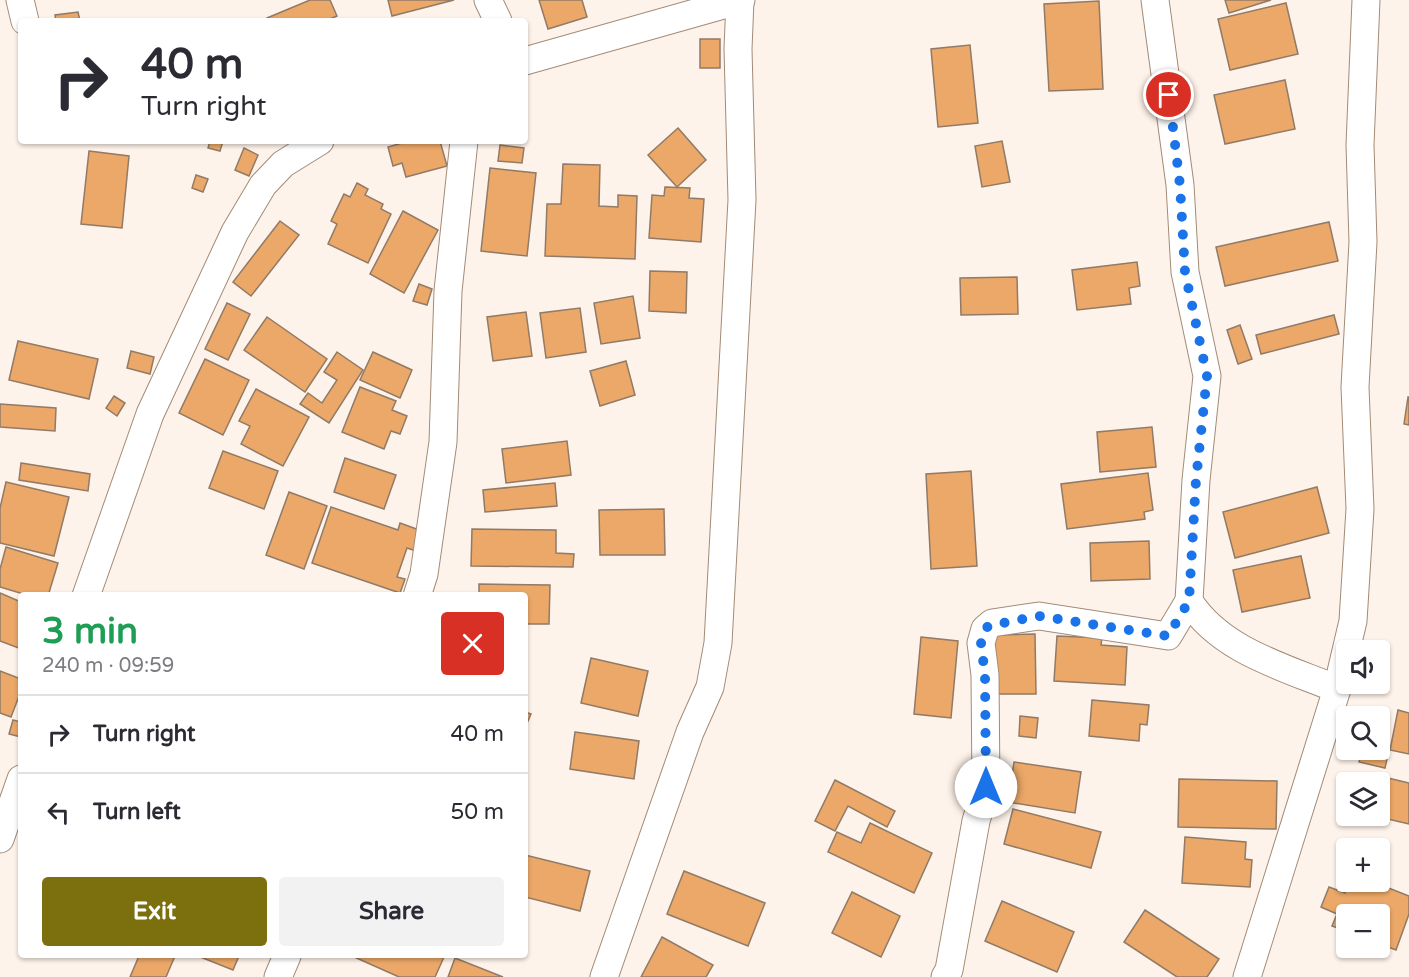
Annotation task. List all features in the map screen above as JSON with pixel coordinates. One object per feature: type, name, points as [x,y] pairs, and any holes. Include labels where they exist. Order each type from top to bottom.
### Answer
[{"type":"street","points":[[20,0],[24,18]]},
{"type":"street","points":[[488,0],[497,18]]},
{"type":"street","points":[[528,60],[740,0],[738,49],[742,200],[718,644],[710,687],[690,732],[604,977]]},
{"type":"street","points":[[945,977],[949,970],[965,890],[976,821],[986,787],[985,675],[981,644],[985,629],[1001,621],[1039,616],[1168,636],[1189,601],[1196,480],[1207,376],[1185,272],[1180,185],[1155,0]]},
{"type":"street","points":[[1349,640],[1353,621],[1359,521],[1355,387],[1363,242],[1360,145],[1366,0]]},
{"type":"street","points":[[87,592],[150,414],[235,232],[263,185],[283,164],[315,144]]},
{"type":"street","points":[[418,592],[424,573],[443,442],[448,291],[464,144]]},
{"type":"street","points":[[1189,601],[1199,616],[1240,649],[1336,689]]},
{"type":"street","points":[[1247,977],[1336,692]]},
{"type":"street","points":[[0,839],[18,788]]},
{"type":"street","points":[[278,977],[286,958]]},
{"type":"building","points":[[310,0],[330,0],[337,16],[332,18],[267,18]]},
{"type":"building","points":[[388,0],[454,0],[392,16]]},
{"type":"building","points":[[539,0],[582,0],[587,17],[548,29]]},
{"type":"building","points":[[1225,0],[1271,0],[1229,13]]},
{"type":"building","points":[[1099,1],[1103,89],[1049,91],[1044,4]]},
{"type":"building","points":[[1286,3],[1298,54],[1230,70],[1218,19]]},
{"type":"building","points":[[78,12],[79,18],[56,18],[55,15]]},
{"type":"building","points":[[700,39],[720,39],[720,68],[700,68]]},
{"type":"building","points":[[970,45],[978,123],[938,127],[931,49]]},
{"type":"building","points":[[1285,80],[1295,129],[1225,144],[1214,95]]},
{"type":"building","points":[[678,128],[706,160],[677,187],[648,155]]},
{"type":"building","points":[[1002,141],[1010,182],[982,187],[975,146]]},
{"type":"building","points":[[209,144],[222,144],[220,151],[208,148]]},
{"type":"building","points":[[398,144],[441,144],[447,166],[406,177],[402,163],[393,166],[388,147]]},
{"type":"building","points":[[500,145],[524,148],[522,163],[498,161]]},
{"type":"building","points":[[244,148],[258,155],[249,176],[235,170]]},
{"type":"building","points":[[89,151],[129,156],[122,228],[81,224]]},
{"type":"building","points":[[563,164],[600,165],[599,206],[618,207],[618,195],[637,196],[635,259],[545,256],[547,204],[561,204]]},
{"type":"building","points":[[490,168],[536,173],[527,256],[481,251]]},
{"type":"building","points":[[196,175],[208,179],[203,192],[192,188]]},
{"type":"building","points":[[357,183],[368,189],[365,195],[383,204],[381,209],[391,214],[368,263],[328,244],[337,224],[331,221],[344,194],[350,197]]},
{"type":"building","points":[[665,187],[690,188],[689,198],[704,199],[701,242],[649,238],[652,195],[664,196]]},
{"type":"building","points":[[403,211],[438,230],[404,293],[370,274]]},
{"type":"building","points":[[280,221],[299,235],[251,296],[233,282]]},
{"type":"building","points":[[1329,222],[1338,261],[1225,286],[1216,247]]},
{"type":"building","points":[[1137,262],[1140,286],[1129,288],[1131,304],[1077,310],[1072,270]]},
{"type":"building","points":[[650,271],[687,272],[686,313],[649,311]]},
{"type":"building","points":[[1017,277],[1018,314],[961,315],[960,278]]},
{"type":"building","points":[[419,284],[432,289],[427,305],[413,301]]},
{"type":"building","points":[[633,296],[640,338],[601,344],[594,303]]},
{"type":"building","points":[[227,303],[250,314],[228,360],[205,349]]},
{"type":"building","points":[[580,308],[586,352],[546,358],[540,313]]},
{"type":"building","points":[[526,312],[532,356],[493,361],[487,317]]},
{"type":"building","points":[[1334,315],[1339,334],[1261,354],[1256,335]]},
{"type":"building","points":[[267,317],[327,359],[305,392],[244,350]]},
{"type":"building","points":[[1240,325],[1252,359],[1238,364],[1227,330]]},
{"type":"building","points":[[18,341],[98,359],[89,399],[9,380]]},
{"type":"building","points":[[131,351],[154,357],[150,374],[127,368]]},
{"type":"building","points":[[337,352],[363,370],[329,423],[300,404],[308,393],[322,403],[337,380],[324,372]]},
{"type":"building","points":[[373,352],[412,370],[400,398],[360,380]]},
{"type":"building","points":[[205,359],[249,380],[223,435],[179,413]]},
{"type":"building","points":[[626,361],[635,395],[600,406],[590,371]]},
{"type":"building","points":[[360,387],[396,401],[392,410],[407,416],[400,434],[391,431],[384,449],[342,432]]},
{"type":"building","points":[[256,389],[309,417],[283,466],[241,444],[250,426],[239,421]]},
{"type":"building","points":[[114,396],[125,403],[117,416],[106,408]]},
{"type":"building","points":[[1409,397],[1409,425],[1404,424]]},
{"type":"building","points":[[0,404],[56,408],[55,431],[0,427]]},
{"type":"building","points":[[1152,427],[1156,467],[1100,472],[1097,432]]},
{"type":"building","points":[[567,441],[571,475],[506,483],[502,449]]},
{"type":"building","points":[[223,451],[278,471],[264,509],[209,488]]},
{"type":"building","points":[[345,458],[396,475],[384,509],[334,492]]},
{"type":"building","points":[[21,463],[90,474],[88,491],[19,480]]},
{"type":"building","points":[[971,471],[977,566],[931,569],[926,474]]},
{"type":"building","points":[[1148,473],[1153,510],[1144,512],[1145,519],[1067,529],[1061,484]]},
{"type":"building","points":[[6,482],[69,497],[54,556],[0,543],[0,508]]},
{"type":"building","points":[[555,483],[557,506],[485,512],[483,490]]},
{"type":"building","points":[[1317,487],[1329,533],[1235,558],[1223,512]]},
{"type":"building","points":[[289,492],[327,506],[304,569],[266,555]]},
{"type":"building","points":[[331,507],[398,530],[400,523],[422,531],[416,551],[407,548],[397,577],[405,579],[400,592],[312,563]]},
{"type":"building","points":[[664,509],[665,555],[600,555],[599,510]]},
{"type":"building","points":[[472,529],[556,530],[556,553],[574,554],[573,567],[471,566]]},
{"type":"building","points":[[1149,541],[1150,579],[1091,581],[1090,543]]},
{"type":"building","points":[[6,547],[58,563],[49,592],[18,592],[0,587],[0,569]]},
{"type":"building","points":[[1301,556],[1310,598],[1242,612],[1233,570]]},
{"type":"building","points":[[479,584],[550,585],[549,624],[528,624],[528,592],[479,592]]},
{"type":"building","points":[[0,593],[18,601],[18,648],[0,641]]},
{"type":"building","points":[[1035,634],[1036,694],[995,694],[995,635]]},
{"type":"building","points":[[1057,636],[1102,638],[1101,645],[1127,647],[1125,685],[1054,681]]},
{"type":"building","points":[[921,637],[958,641],[951,718],[914,714]]},
{"type":"building","points":[[591,658],[648,671],[638,716],[581,703]]},
{"type":"building","points":[[0,671],[18,678],[18,699],[11,717],[0,713]]},
{"type":"building","points":[[1092,700],[1149,705],[1147,725],[1140,724],[1139,741],[1089,736]]},
{"type":"building","points":[[1398,710],[1409,713],[1409,754],[1390,750]]},
{"type":"building","points":[[1020,716],[1038,718],[1036,738],[1019,736]]},
{"type":"building","points":[[13,720],[18,721],[18,736],[9,734]]},
{"type":"building","points":[[575,732],[639,741],[634,779],[570,769]]},
{"type":"building","points":[[1360,760],[1387,760],[1385,768],[1359,762]]},
{"type":"building","points":[[1014,762],[1081,772],[1075,813],[1008,802]]},
{"type":"building","points":[[1390,778],[1409,783],[1409,824],[1390,820]]},
{"type":"building","points":[[1179,779],[1277,781],[1276,829],[1178,827]]},
{"type":"building","points":[[835,780],[895,811],[887,827],[848,806],[835,831],[815,821]]},
{"type":"building","points":[[1013,809],[1101,832],[1091,868],[1004,844]]},
{"type":"building","points":[[870,823],[932,853],[914,893],[828,852],[837,832],[861,843]]},
{"type":"building","points":[[1185,837],[1246,842],[1245,859],[1252,860],[1250,887],[1182,883]]},
{"type":"building","points":[[528,856],[590,871],[580,911],[528,898]]},
{"type":"building","points":[[684,871],[765,903],[748,946],[667,914]]},
{"type":"building","points":[[1329,887],[1336,890],[1336,892],[1390,892],[1390,889],[1409,896],[1409,914],[1396,950],[1390,948],[1390,904],[1336,904],[1336,914],[1321,907]]},
{"type":"building","points":[[852,892],[900,916],[881,957],[832,933]]},
{"type":"building","points":[[1002,901],[1074,932],[1057,972],[985,941]]},
{"type":"building","points":[[1145,910],[1219,959],[1207,977],[1177,977],[1124,942]]},
{"type":"building","points":[[662,937],[713,965],[706,977],[641,977]]},
{"type":"building","points":[[138,958],[174,958],[166,977],[130,977]]},
{"type":"building","points":[[203,958],[238,958],[233,970]]},
{"type":"building","points":[[356,958],[444,958],[435,977],[399,977]]},
{"type":"building","points":[[455,958],[503,977],[448,977]]},
{"type":"route","points":[[986,787],[985,675],[981,644],[982,635],[988,626],[1001,621],[1039,616],[1168,636],[1189,601],[1192,530],[1207,376],[1185,272],[1180,185],[1169,95]]}]
